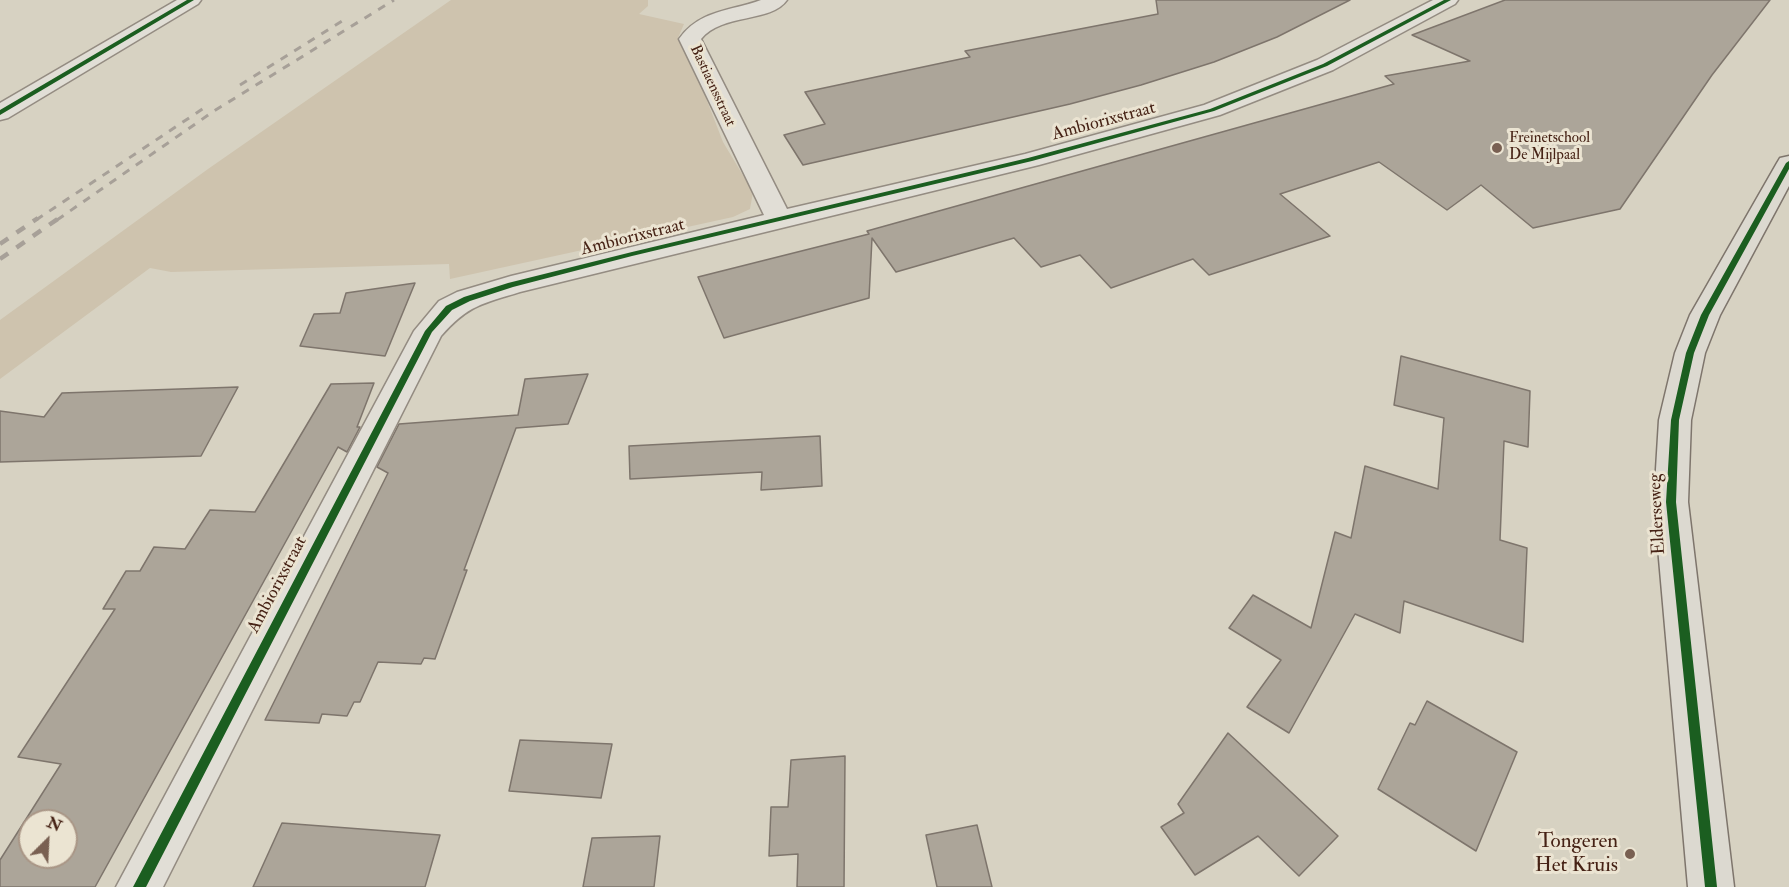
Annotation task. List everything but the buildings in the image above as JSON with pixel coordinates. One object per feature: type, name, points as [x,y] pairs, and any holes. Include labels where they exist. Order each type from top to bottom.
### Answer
[{"type":"main road","name":"Elderseweg","points":[[1711,887],[1671,502],[1675,420],[1690,354],[1705,315],[1789,164]]},
{"type":"street","points":[[0,113],[191,0]]},
{"type":"street","name":"Bastiaensstraat","points":[[777,0],[764,8],[702,24],[690,39],[779,219]]},
{"type":"street","name":"Ambiorixstraat","points":[[139,887],[437,319],[449,308],[467,299],[511,285],[1030,160],[1212,110],[1325,65],[1448,0]]},
{"type":"shaded area","points":[[451,0],[648,0],[648,6],[639,14],[684,24],[678,38],[690,57],[723,142],[753,192],[750,209],[733,217],[450,279],[449,264],[171,272],[150,268],[0,379],[0,320],[208,169]]},
{"type":"railway","points":[[57,220],[214,111],[394,0]]},
{"type":"railway","points":[[240,85],[347,18]]},
{"type":"railway","points":[[36,220],[207,106]]},
{"type":"railway","points":[[0,244],[38,218]]},
{"type":"railway","points":[[0,259],[59,218]]},
{"type":"cycle path","points":[[0,113],[191,0]]},
{"type":"cycle path","points":[[139,887],[429,331],[449,308],[467,299],[511,285],[632,254],[1030,160],[1212,110],[1325,65],[1448,0]]},
{"type":"cycle path","points":[[1711,887],[1671,502],[1675,420],[1690,353],[1705,315],[1789,163]]},
{"type":"place","name":"Freinetschool De Mijlpaal","points":[[1497,148]]},
{"type":"place","name":"Tongeren Het Kruis","points":[[1630,854]]}]
